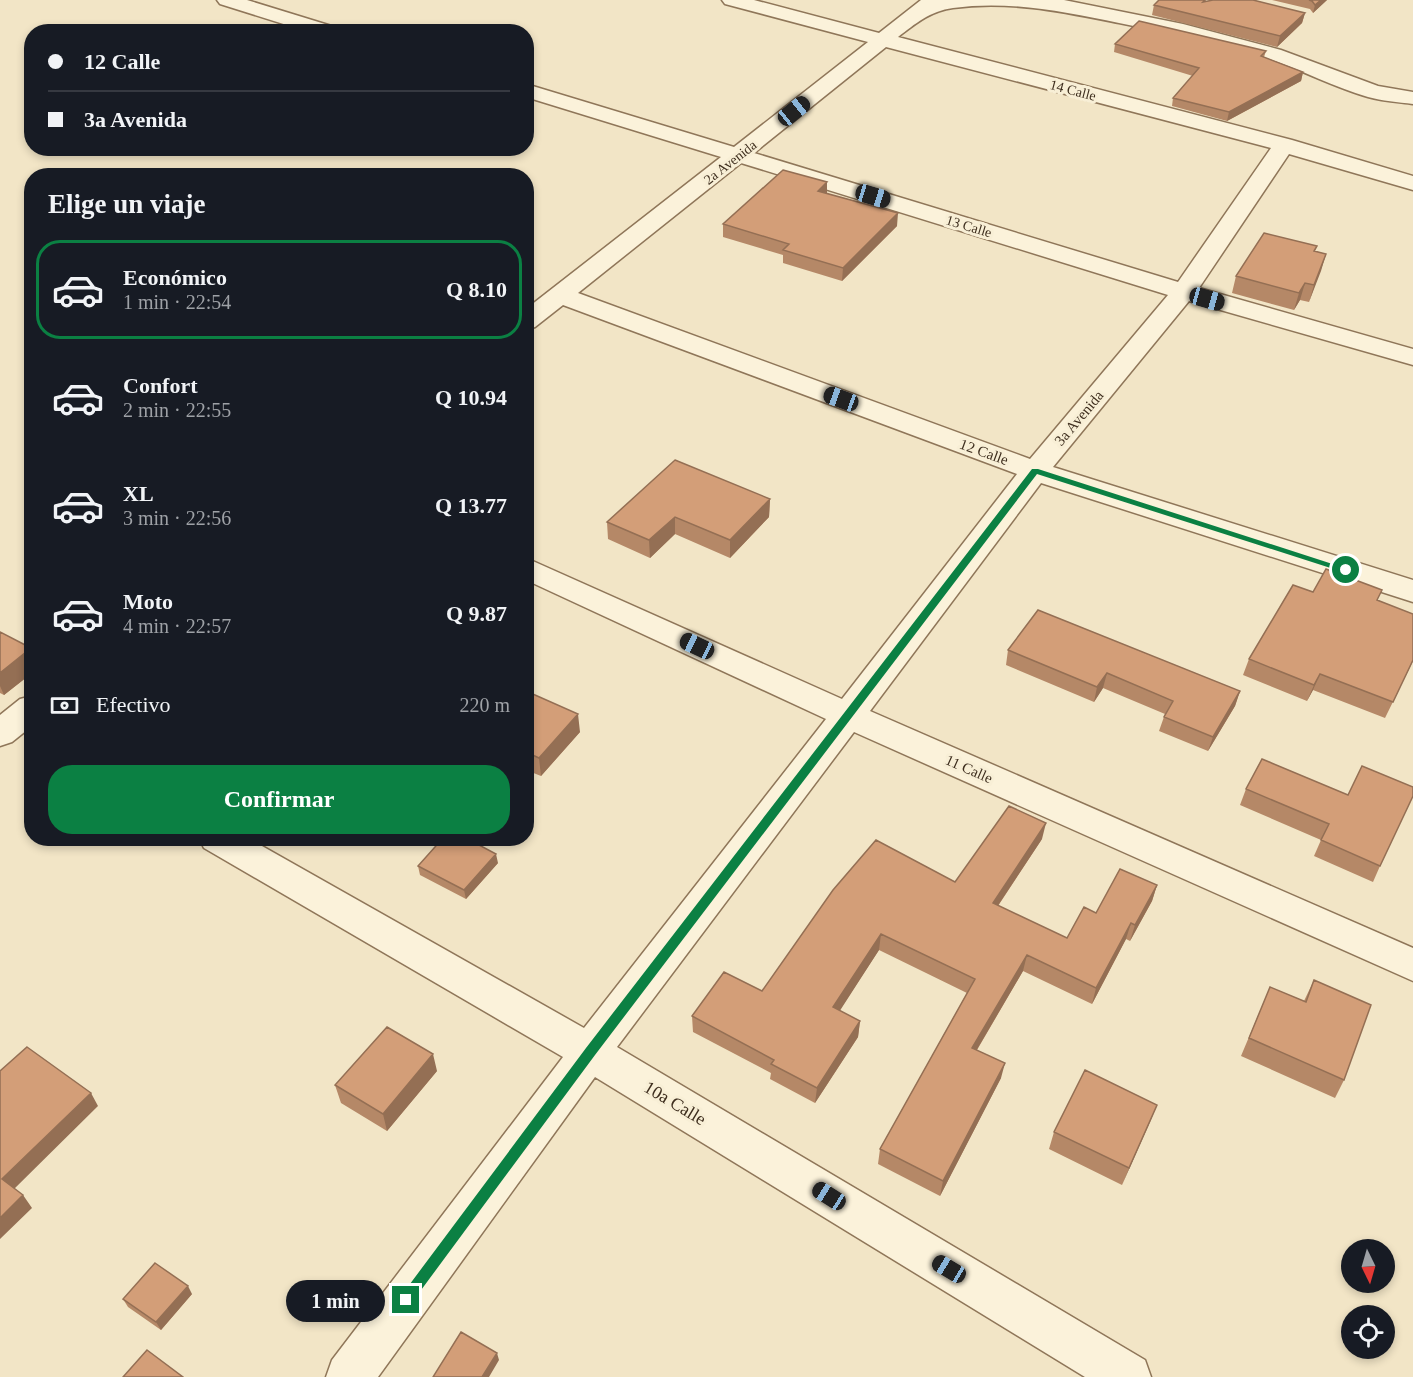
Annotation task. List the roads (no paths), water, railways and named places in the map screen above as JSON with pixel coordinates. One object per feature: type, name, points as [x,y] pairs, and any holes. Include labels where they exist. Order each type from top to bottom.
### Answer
[{"type":"street","points":[[226,0],[306,24]]},
{"type":"street","name":"14 Calle","points":[[732,0],[1284,145],[1413,183]]},
{"type":"street","points":[[926,6],[987,0]]},
{"type":"street","points":[[1002,0],[1040,2],[1183,30],[1274,54],[1374,92],[1413,98]]},
{"type":"street","name":"2a Avenida","points":[[534,316],[926,6]]},
{"type":"street","name":"13 Calle","points":[[534,92],[1184,292],[1413,357]]},
{"type":"street","name":"3a Avenida","points":[[349,1377],[590,1052],[847,715],[1035,471],[1184,292],[1284,145]]},
{"type":"street","name":"12 Calle","points":[[560,295],[1035,471],[1413,591]]},
{"type":"street","name":"11 Calle","points":[[534,572],[847,715],[1413,965]]},
{"type":"street","name":"10a Calle","points":[[231,846],[590,1052],[1128,1377]]}]
